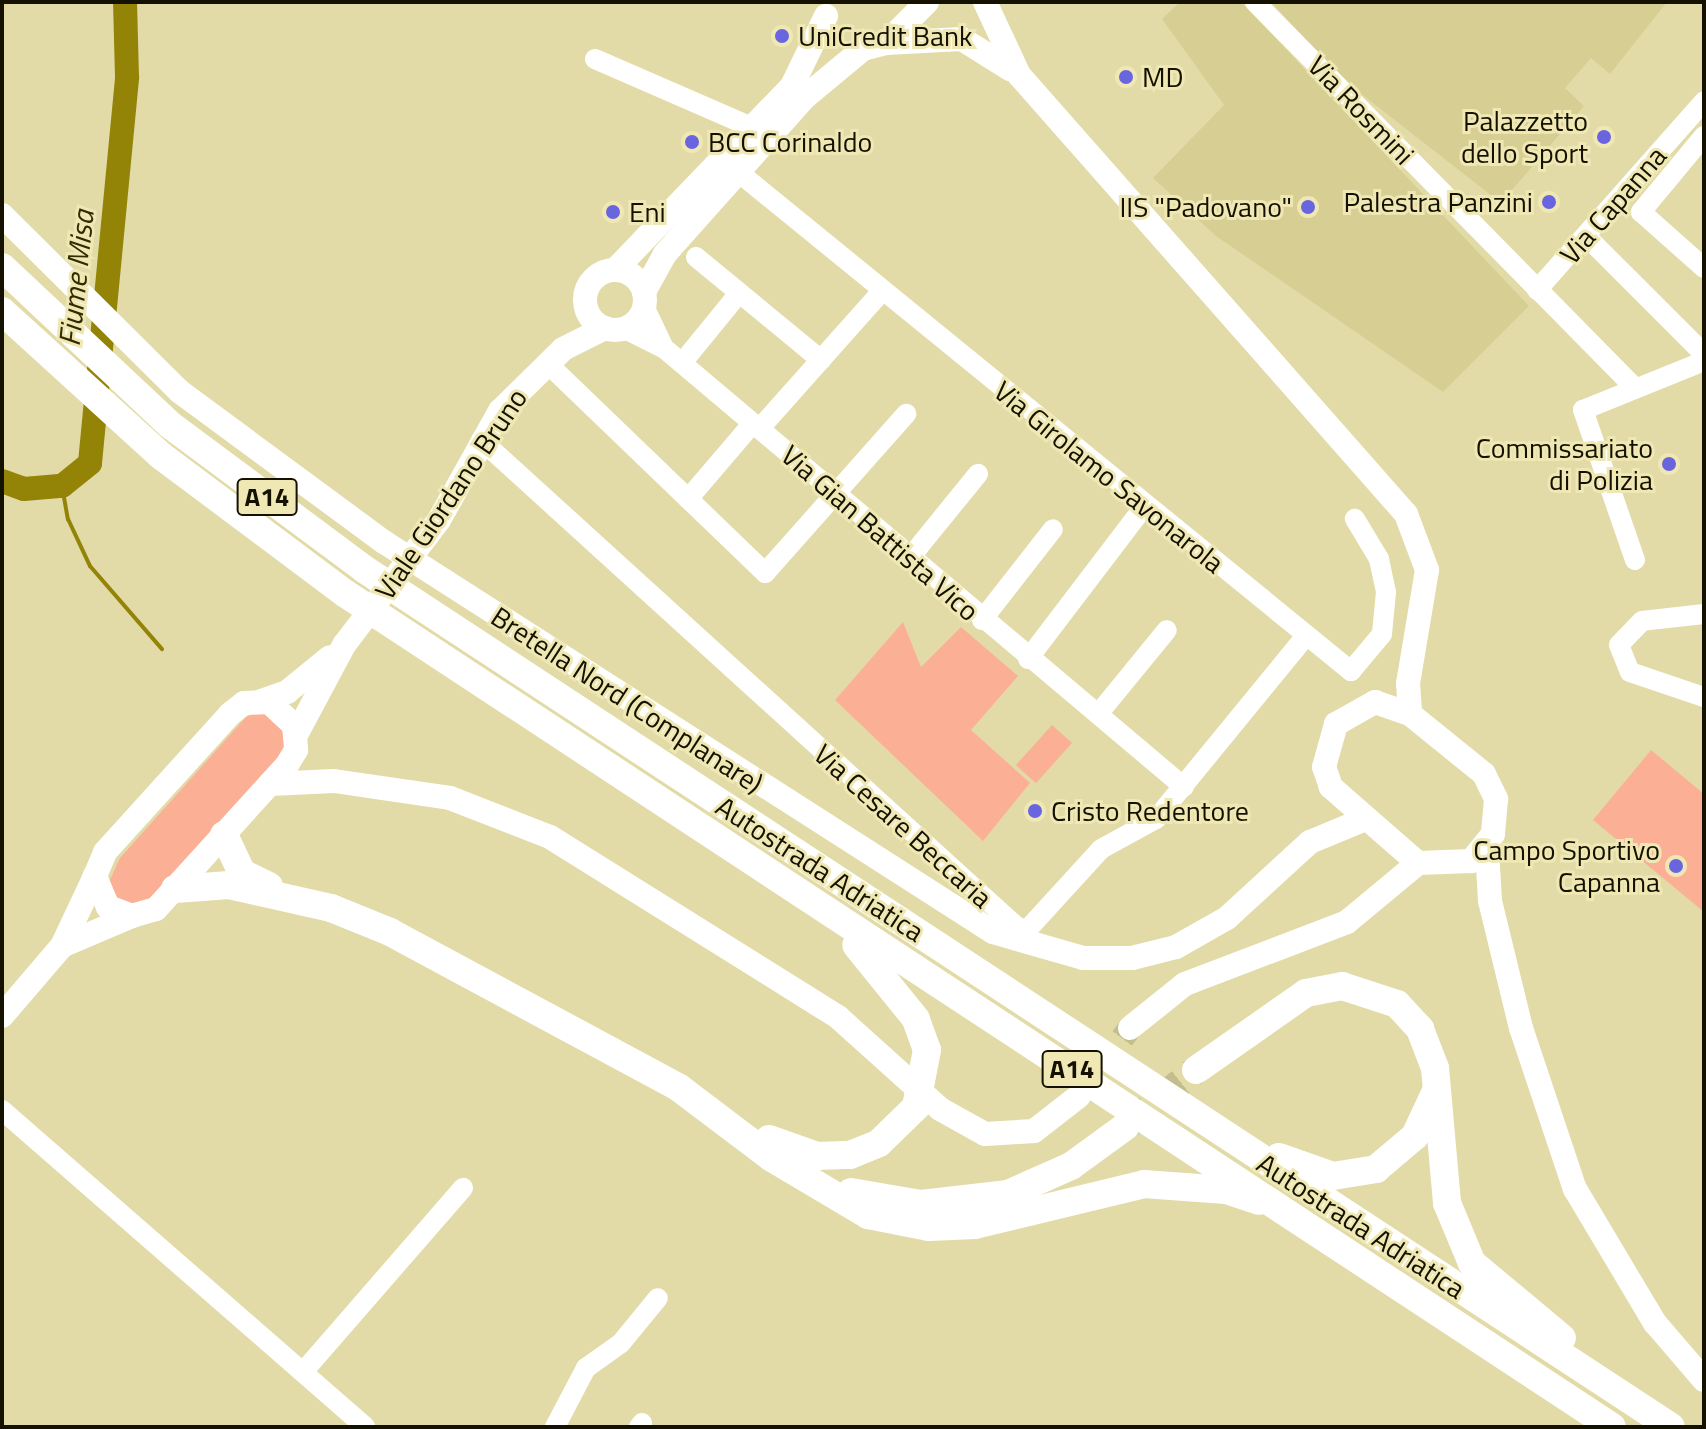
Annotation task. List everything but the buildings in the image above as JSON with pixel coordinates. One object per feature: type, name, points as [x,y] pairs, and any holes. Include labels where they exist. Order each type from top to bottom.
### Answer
[{"type":"highway","name":"Autostrada Adriatica","points":[[2,267],[169,424],[364,569],[1185,1113],[1663,1421]]},
{"type":"highway","name":"Autostrada Adriatica","points":[[7,317],[160,455],[346,594],[820,909],[1322,1231],[1612,1427]]},
{"type":"highway","points":[[224,835],[242,873],[291,897],[390,932],[678,1087],[868,1215],[929,1227],[975,1225],[1099,1190],[1169,1184],[1226,1190],[1322,1231]]},
{"type":"highway","points":[[175,889],[209,883],[291,897]]},
{"type":"highway","points":[[731,1125],[835,1157],[879,1143],[916,1107],[926,1076],[927,1050],[899,990],[820,909]]},
{"type":"highway","points":[[1196,1070],[1290,1002],[1342,986],[1380,996],[1409,1016],[1430,1050],[1447,1203],[1472,1263],[1663,1421]]},
{"type":"highway","points":[[1185,1113],[1308,1170],[1353,1175],[1404,1149],[1436,1090]]},
{"type":"highway","points":[[813,1179],[902,1203],[966,1202],[1037,1183],[1126,1126]]},
{"type":"main road","points":[[828,9],[801,74],[754,128],[615,270],[593,279],[586,307],[614,328],[644,299],[665,254],[804,98],[875,46],[927,2]]},
{"type":"main road","points":[[985,2],[1019,75]]},
{"type":"main road","points":[[828,9],[839,40],[875,46],[962,39],[1019,75],[1406,514],[1427,570],[1410,667],[1410,714]]},
{"type":"main road","name":"Bretella Nord (Complanare)","points":[[2,215],[32,250],[179,391],[384,542],[952,909],[1040,951],[1132,958],[1176,947],[1227,918],[1310,842],[1363,820]]},
{"type":"main road","points":[[615,270],[633,276],[644,299]]},
{"type":"main road","name":"Viale Giordano Bruno","points":[[344,645],[439,520],[481,440],[555,356],[586,307]]},
{"type":"main road","name":"Viale Giordano Bruno","points":[[555,356],[614,328]]},
{"type":"main road","points":[[2,1016],[62,946],[105,852],[230,714],[287,692],[344,645]]},
{"type":"main road","points":[[62,946],[156,909],[175,889],[270,784],[296,741],[344,645]]},
{"type":"main road","points":[[1410,667],[1375,702],[1336,724],[1324,767],[1331,787],[1390,845],[1418,863],[1449,867],[1490,901]]},
{"type":"main road","points":[[261,701],[284,710],[296,741],[334,781]]},
{"type":"main road","points":[[1375,702],[1410,714],[1484,774],[1496,799],[1487,849],[1490,901],[1529,1056],[1575,1189],[1655,1323],[1704,1380]]},
{"type":"main road","points":[[270,784],[334,781],[450,798],[550,837],[838,1017],[966,1127],[998,1135],[1034,1131],[1079,1096]]},
{"type":"main road","name":"Bretella Nord (Complanare)","points":[[1310,842],[1331,787]]},
{"type":"main road","points":[[1383,888],[1390,845]]},
{"type":"main road","points":[[1449,867],[1487,849]]},
{"type":"main road","points":[[1130,1028],[1185,984],[1320,937],[1418,863]]},
{"type":"main road","points":[[95,876],[108,907],[132,916]]},
{"type":"street","name":"Via Rosmini","points":[[1255,2],[1635,388]]},
{"type":"street","points":[[595,59],[754,128]]},
{"type":"street","name":"Via Capanna","points":[[1537,290],[1704,101]]},
{"type":"street","points":[[1704,136],[1641,212],[1704,268]]},
{"type":"street","name":"Via Girolamo Savonarola","points":[[737,171],[1144,507],[1351,671],[1382,634],[1386,592],[1379,559],[1355,519]]},
{"type":"street","points":[[1586,236],[1704,354]]},
{"type":"street","points":[[696,257],[821,360]]},
{"type":"street","points":[[688,499],[821,360],[882,291]]},
{"type":"street","points":[[682,363],[739,293]]},
{"type":"street","name":"Via Gian Battista Vico","points":[[644,299],[665,349]]},
{"type":"street","name":"Via Gian Battista Vico","points":[[614,328],[665,349],[756,426],[836,501],[1028,659],[1099,713],[1184,787]]},
{"type":"street","points":[[555,356],[688,499],[765,573],[836,501],[906,414]]},
{"type":"street","points":[[1635,560],[1583,410],[1704,361]]},
{"type":"street","name":"Via Cesare Beccaria","points":[[481,440],[1018,928],[1028,929],[1101,849],[1156,819],[1306,636]]},
{"type":"street","points":[[908,560],[978,474]]},
{"type":"street","points":[[1028,659],[1144,507]]},
{"type":"street","points":[[982,620],[1053,529]]},
{"type":"street","points":[[1704,614],[1642,621],[1619,645],[1630,672],[1704,697]]},
{"type":"street","points":[[1099,713],[1167,630]]},
{"type":"street","points":[[2,1110],[365,1427]]},
{"type":"street","points":[[303,1372],[463,1188]]},
{"type":"street","points":[[555,1427],[586,1368],[621,1343],[658,1298]]},
{"type":"shaded area","name":"IIS \"Padovano\"","points":[[1180,2],[1241,2],[1529,306],[1443,392],[1216,236],[1153,178],[1224,105],[1162,19]]},
{"type":"shaded area","points":[[1271,2],[1667,2],[1610,74],[1591,58],[1565,88],[1584,106],[1501,203],[1346,82]]},
{"type":"shaded area","points":[[903,622],[921,667],[961,627],[1018,676],[971,730],[1030,783],[983,841],[835,700]]},
{"type":"shaded area","points":[[262,711],[294,740],[141,909],[116,899],[109,882],[120,858],[246,717]]},
{"type":"shaded area","points":[[1052,725],[1072,743],[1036,783],[1016,765]]},
{"type":"shaded area","name":"Campo Sportivo Capanna","points":[[1651,750],[1704,794],[1704,912],[1593,820]]},
{"type":"waterway","name":"Fiume Misa","points":[[2,481],[24,489],[62,486],[90,463],[127,77],[125,2]]},
{"type":"waterway","points":[[62,486],[68,519],[90,566],[162,649]]},
{"type":"tunnel","points":[[1079,1096],[1130,1028]]},
{"type":"tunnel","points":[[1126,1126],[1196,1070]]},
{"type":"place","name":"UniCredit Bank","points":[[782,36]]},
{"type":"place","name":"MD","points":[[1126,77]]},
{"type":"place","name":"Palazzetto dello Sport","points":[[1604,137]]},
{"type":"place","name":"BCC Corinaldo","points":[[692,142]]},
{"type":"place","name":"Palestra Panzini","points":[[1549,202]]},
{"type":"place","name":"IIS \"Padovano\"","points":[[1308,207]]},
{"type":"place","name":"Eni","points":[[613,212]]},
{"type":"place","name":"Commissariato di Polizia","points":[[1669,464]]},
{"type":"place","name":"Cristo Redentore","points":[[1035,811]]},
{"type":"place","name":"Campo Sportivo Capanna","points":[[1676,866]]}]
